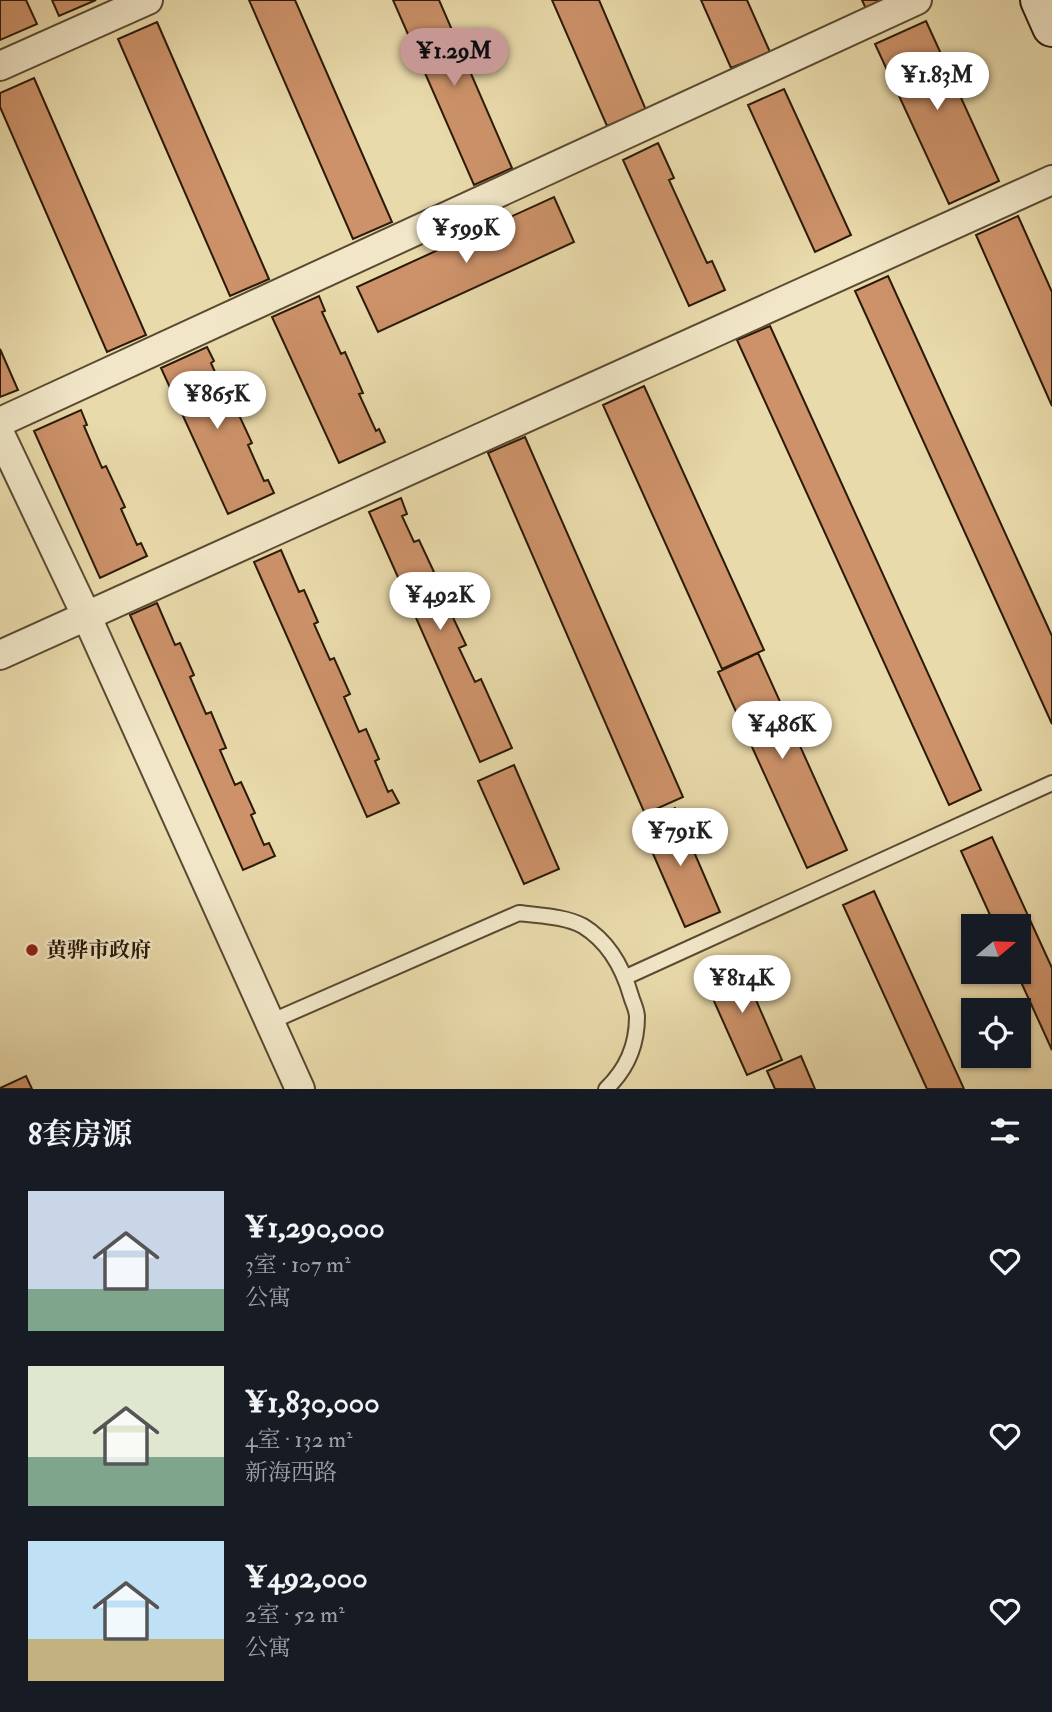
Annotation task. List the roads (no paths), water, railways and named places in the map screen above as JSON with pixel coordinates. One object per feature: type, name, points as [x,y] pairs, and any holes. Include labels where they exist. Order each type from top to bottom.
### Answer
[{"type":"main road","points":[[1040,0],[1052,27]]},
{"type":"street","points":[[0,66],[148,0]]},
{"type":"street","points":[[0,422],[917,0]]},
{"type":"street","points":[[0,655],[1052,180]]},
{"type":"street","points":[[0,435],[86,615],[300,1089]]},
{"type":"lane","points":[[626,977],[1052,783]]},
{"type":"lane","points":[[270,1022],[519,913],[560,918],[582,926],[611,951],[626,977],[637,1014],[635,1040],[627,1063],[616,1080],[606,1089]]},
{"type":"place","name":"黄骅市政府","points":[[32,950]]}]
